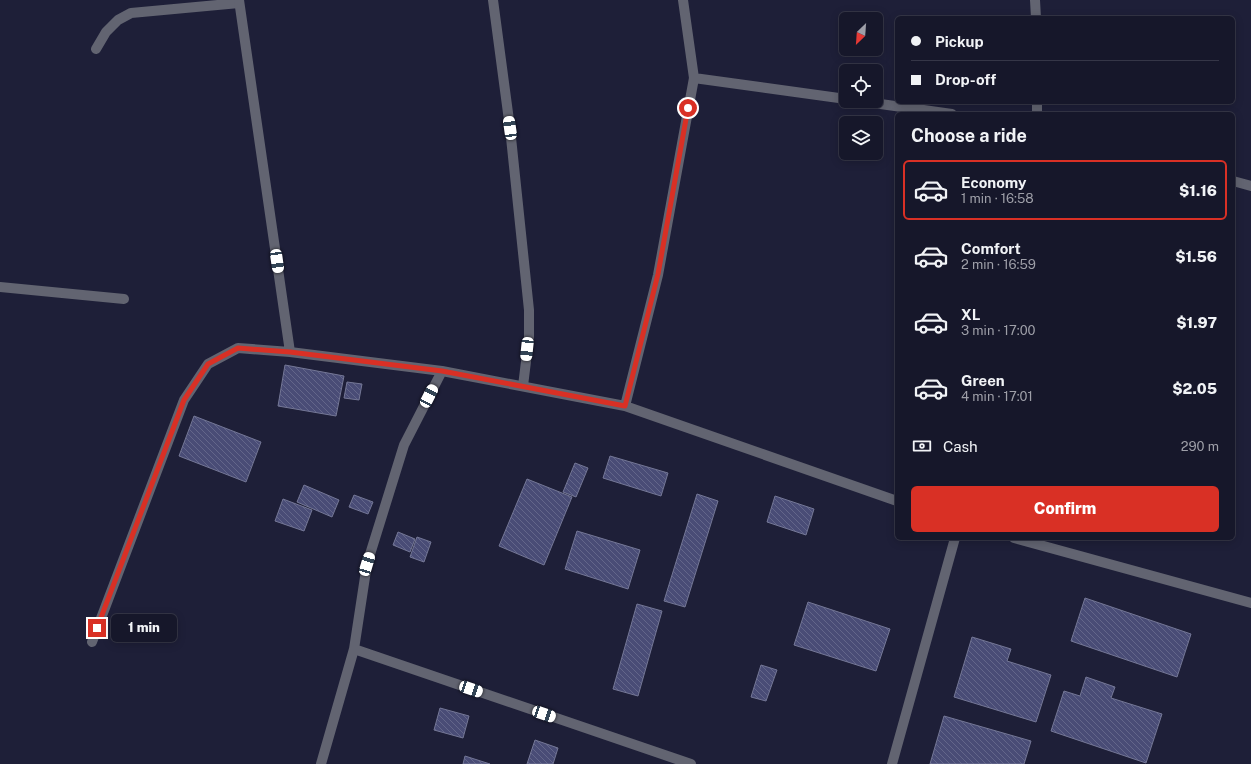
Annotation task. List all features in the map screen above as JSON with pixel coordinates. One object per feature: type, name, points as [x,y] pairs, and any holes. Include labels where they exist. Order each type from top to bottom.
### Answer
[{"type":"street","points":[[493,0],[510,128],[529,310],[529,337],[523,386]]},
{"type":"street","points":[[625,406],[658,274],[694,78],[683,0]]},
{"type":"street","points":[[1035,0],[1036,16]]},
{"type":"street","points":[[96,49],[106,32],[118,20],[131,13],[239,2],[290,352]]},
{"type":"street","points":[[694,78],[839,98]]},
{"type":"street","points":[[883,104],[938,112]]},
{"type":"street","points":[[1235,182],[1251,186]]},
{"type":"street","points":[[0,288],[124,299]]},
{"type":"street","points":[[92,642],[184,400],[208,364],[238,348],[290,352],[442,371],[625,406],[895,500]]},
{"type":"street","points":[[321,764],[354,649],[367,564],[404,445],[442,371]]},
{"type":"street","points":[[892,764],[954,540]]},
{"type":"street","points":[[1021,540],[1251,603]]},
{"type":"street","points":[[354,649],[691,764]]},
{"type":"building","points":[[285,365],[344,376],[336,416],[278,406]]},
{"type":"building","points":[[347,382],[362,384],[359,400],[344,398]]},
{"type":"building","points":[[194,416],[261,442],[246,482],[179,456]]},
{"type":"building","points":[[610,456],[668,473],[661,496],[603,478]]},
{"type":"building","points":[[575,463],[588,468],[576,497],[563,492]]},
{"type":"building","points":[[527,479],[572,497],[544,565],[499,546]]},
{"type":"building","points":[[304,485],[339,500],[332,517],[297,502]]},
{"type":"building","points":[[697,494],[718,501],[685,607],[664,601]]},
{"type":"building","points":[[354,495],[373,502],[368,514],[349,507]]},
{"type":"building","points":[[775,496],[814,509],[806,535],[767,522]]},
{"type":"building","points":[[283,499],[312,510],[304,531],[275,521]]},
{"type":"building","points":[[577,531],[640,550],[628,589],[565,569]]},
{"type":"building","points":[[398,532],[415,539],[410,552],[393,545]]},
{"type":"building","points":[[417,537],[431,542],[424,562],[410,557]]},
{"type":"building","points":[[1085,598],[1191,634],[1177,677],[1071,641]]},
{"type":"building","points":[[808,602],[890,629],[876,671],[794,645]]},
{"type":"building","points":[[637,604],[662,611],[638,696],[613,689]]},
{"type":"building","points":[[972,637],[1011,649],[1007,661],[1051,675],[1036,722],[954,697]]},
{"type":"building","points":[[761,665],[777,670],[766,701],[751,697]]},
{"type":"building","points":[[1086,677],[1115,687],[1111,698],[1162,714],[1146,763],[1051,731],[1064,691],[1080,696]]},
{"type":"building","points":[[440,708],[469,716],[463,738],[434,730]]},
{"type":"building","points":[[944,716],[1031,741],[1024,764],[930,764]]},
{"type":"building","points":[[535,740],[558,748],[553,764],[527,764]]},
{"type":"building","points":[[465,756],[490,764],[463,764]]},
{"type":"route","points":[[97,628],[184,400],[208,364],[238,348],[290,352],[442,371],[625,406],[658,274],[688,108]]}]
